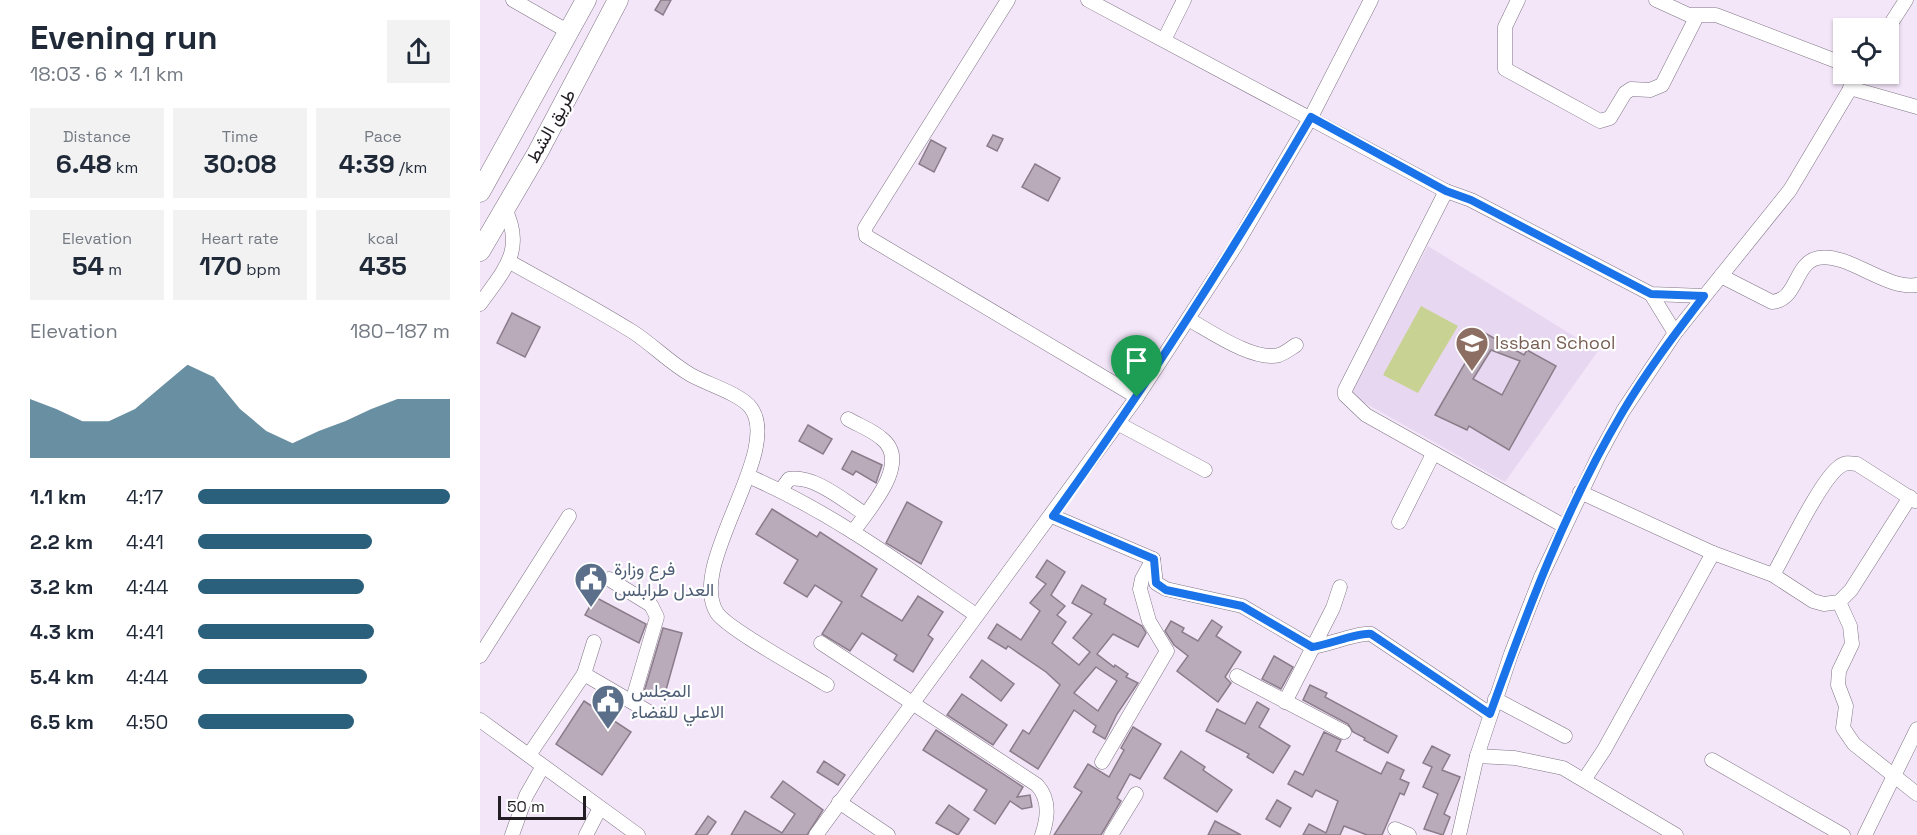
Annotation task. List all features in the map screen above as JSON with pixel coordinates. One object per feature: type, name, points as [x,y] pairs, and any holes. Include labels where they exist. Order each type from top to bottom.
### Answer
[{"type":"highway","name":"طريق الشط","points":[[480,192],[586,0]]},
{"type":"highway","name":"طريق الشط","points":[[480,251],[538,152],[618,0]]},
{"type":"street","points":[[513,0],[569,32]]},
{"type":"street","points":[[1008,0],[865,228],[866,236],[1137,397]]},
{"type":"street","points":[[1088,0],[1446,191],[1471,200],[1651,294],[1704,296]]},
{"type":"street","points":[[1164,40],[1184,0]]},
{"type":"street","points":[[816,835],[976,615],[1053,516],[1137,397],[1236,245],[1311,117],[1371,0]]},
{"type":"street","points":[[1518,0],[1505,27],[1505,69],[1600,121],[1610,118],[1625,93],[1631,88],[1655,90],[1662,85],[1697,16]]},
{"type":"street","points":[[1656,0],[1689,15],[1716,15],[1833,60]]},
{"type":"street","points":[[1894,18],[1906,0]]},
{"type":"street","points":[[1459,835],[1477,756],[1495,699],[1541,577],[1580,492],[1623,411],[1675,333],[1790,190],[1853,84]]},
{"type":"street","points":[[1850,88],[1917,107]]},
{"type":"street","points":[[1446,191],[1345,390],[1347,398],[1366,415],[1564,526]]},
{"type":"street","points":[[480,304],[510,262],[514,233],[504,207]]},
{"type":"street","points":[[1721,276],[1772,302],[1786,297],[1807,264],[1819,258],[1834,260],[1905,285],[1917,285]]},
{"type":"street","points":[[510,262],[634,333],[690,374],[743,401],[752,409],[756,430],[748,476],[711,573],[711,601],[727,623],[827,685]]},
{"type":"street","points":[[1651,294],[1675,333]]},
{"type":"street","points":[[1188,319],[1247,350],[1264,356],[1280,355],[1296,345]]},
{"type":"street","points":[[848,419],[882,438],[891,449],[893,466],[886,484],[853,532]]},
{"type":"street","points":[[1119,424],[1206,470]]},
{"type":"street","points":[[1399,522],[1433,454]]},
{"type":"street","points":[[1580,492],[1713,553],[1773,575],[1813,601],[1824,604],[1839,602],[1851,590],[1913,500],[1857,464],[1847,463],[1838,467],[1808,512],[1773,575]]},
{"type":"street","points":[[748,476],[781,490],[853,532],[976,615]]},
{"type":"street","points":[[781,490],[789,479],[803,479],[865,514]]},
{"type":"street","points":[[480,656],[569,516]]},
{"type":"street","points":[[1053,516],[1154,559]]},
{"type":"street","points":[[1584,780],[1604,750],[1713,553]]},
{"type":"street","points":[[1154,559],[1156,583],[1166,590],[1242,606],[1312,647],[1352,638],[1359,633],[1371,634],[1490,714]]},
{"type":"street","points":[[1102,762],[1167,651],[1149,621],[1140,589],[1142,579],[1154,559]]},
{"type":"street","points":[[609,579],[651,605],[657,617],[632,702]]},
{"type":"street","points":[[1285,702],[1333,608],[1340,587]]},
{"type":"street","points":[[1839,602],[1850,626],[1852,644],[1839,671],[1838,685],[1846,706],[1844,728],[1854,744],[1917,794]]},
{"type":"street","points":[[529,755],[584,674],[594,642]]},
{"type":"street","points":[[821,643],[1037,785],[1045,798],[1047,811],[1042,835]]},
{"type":"street","points":[[584,674],[649,712]]},
{"type":"street","points":[[1237,676],[1344,732]]},
{"type":"street","points":[[1495,699],[1565,736]]},
{"type":"street","points":[[480,720],[638,835]]},
{"type":"street","points":[[1865,835],[1917,729]]},
{"type":"street","points":[[1477,756],[1543,763],[1563,768],[1676,835]]},
{"type":"street","points":[[1712,760],[1843,835]]},
{"type":"street","points":[[512,835],[526,796],[543,766]]},
{"type":"street","points":[[1111,835],[1136,794]]},
{"type":"street","points":[[839,802],[888,835]]},
{"type":"street","points":[[586,835],[600,807]]},
{"type":"street","points":[[1395,829],[1409,835]]},
{"type":"shaded area","name":"Issban School","points":[[1428,246],[1598,351],[1505,482],[1349,394]]},
{"type":"green space","points":[[1421,306],[1458,326],[1418,393],[1383,375]]},
{"type":"building","points":[[661,0],[671,0],[663,15],[655,10]]},
{"type":"building","points":[[993,135],[1003,139],[997,151],[987,146]]},
{"type":"building","points":[[931,140],[946,148],[934,172],[919,164]]},
{"type":"building","points":[[1035,164],[1060,178],[1048,201],[1022,187]]},
{"type":"building","points":[[512,313],[540,327],[525,357],[497,343]]},
{"type":"building","points":[[1483,332],[1524,355],[1527,350],[1556,366],[1509,450],[1469,426],[1467,430],[1435,415]],"holes":[[[1491,350],[1520,361],[1502,395],[1473,379]]]},
{"type":"building","points":[[808,425],[832,439],[823,454],[799,441]]},
{"type":"building","points":[[852,451],[882,465],[876,483],[856,471],[853,475],[842,469]]},
{"type":"building","points":[[907,502],[942,522],[921,564],[886,543]]},
{"type":"building","points":[[772,509],[817,537],[820,532],[877,569],[861,596],[902,621],[918,596],[943,612],[928,635],[933,639],[913,672],[894,660],[897,655],[862,633],[850,651],[822,634],[842,602],[815,585],[807,597],[784,583],[798,560],[756,534]]},
{"type":"building","points":[[1047,560],[1065,572],[1051,595],[1065,606],[1057,615],[1066,622],[1052,643],[1079,665],[1090,652],[1073,638],[1092,614],[1072,603],[1082,585],[1106,599],[1104,604],[1142,626],[1146,633],[1138,647],[1113,634],[1097,654],[1128,674],[1126,677],[1138,683],[1117,714],[1105,739],[1093,732],[1096,726],[1074,710],[1038,769],[1010,751],[1023,730],[1029,734],[1060,685],[1046,672],[1008,646],[1006,649],[988,638],[997,624],[1021,640],[1040,611],[1030,603],[1046,584],[1036,577]],"holes":[[[1096,667],[1117,681],[1098,711],[1074,693]]]},
{"type":"building","points":[[595,597],[646,624],[639,643],[585,615]]},
{"type":"building","points":[[1212,620],[1222,627],[1216,636],[1241,652],[1225,677],[1231,683],[1218,702],[1177,671],[1188,656],[1174,645],[1165,631],[1171,621],[1184,628],[1182,632],[1198,641]]},
{"type":"building","points":[[663,628],[682,633],[664,697],[644,692]]},
{"type":"building","points":[[1274,656],[1293,667],[1281,689],[1262,679]]},
{"type":"building","points":[[982,660],[1014,684],[1001,701],[970,677]]},
{"type":"building","points":[[1310,685],[1327,693],[1325,697],[1397,736],[1388,753],[1364,740],[1365,738],[1353,732],[1348,724],[1303,700]]},
{"type":"building","points":[[962,694],[1007,725],[993,745],[947,715]]},
{"type":"building","points":[[584,701],[631,732],[602,775],[556,744]]},
{"type":"building","points":[[1257,702],[1269,709],[1259,727],[1290,746],[1273,773],[1247,757],[1249,754],[1206,731],[1217,709],[1245,724]]},
{"type":"building","points":[[1133,727],[1161,744],[1140,779],[1130,774],[1117,798],[1121,801],[1101,835],[1054,835],[1082,792],[1074,787],[1088,764],[1109,777],[1124,750],[1121,748]]},
{"type":"building","points":[[936,730],[1023,787],[1017,797],[1030,795],[1032,807],[1022,809],[1010,801],[995,824],[974,810],[987,790],[923,750]]},
{"type":"building","points":[[1324,732],[1341,740],[1336,751],[1381,774],[1387,762],[1404,770],[1400,779],[1409,783],[1404,795],[1400,793],[1382,835],[1367,835],[1344,826],[1340,835],[1303,835],[1309,824],[1326,833],[1338,801],[1316,790],[1312,797],[1288,784],[1295,771],[1303,775]]},
{"type":"building","points":[[1432,746],[1450,755],[1442,770],[1460,777],[1444,814],[1450,817],[1443,835],[1424,829],[1438,794],[1423,787],[1432,767],[1423,763]]},
{"type":"building","points":[[1181,751],[1205,767],[1203,770],[1232,790],[1217,812],[1164,778]]},
{"type":"building","points":[[824,761],[845,775],[838,785],[817,772]]},
{"type":"building","points":[[783,781],[823,810],[807,835],[731,835],[745,811],[782,833],[795,814],[771,797]]},
{"type":"building","points":[[1277,800],[1291,808],[1280,827],[1266,819]]},
{"type":"building","points":[[949,805],[969,819],[958,835],[936,823]]},
{"type":"building","points":[[708,816],[716,822],[707,835],[695,835]]},
{"type":"building","points":[[1215,821],[1241,835],[1208,835]]},
{"type":"place","name":"Issban School","points":[[1472,372]]},
{"type":"place","name":"فرع وزارة العدل طرابلس","points":[[591,608]]},
{"type":"place","name":"المجلس الاعلي للقضاء","points":[[608,730]]},
{"type":"route","points":[[1311,117],[1446,191],[1471,200],[1651,294],[1704,296],[1675,333],[1623,411],[1599,454],[1541,577],[1490,714],[1371,634],[1359,633],[1352,638],[1312,647],[1297,641],[1242,606],[1166,590],[1156,583],[1154,559],[1053,516],[1137,397],[1236,245],[1311,117]]}]
